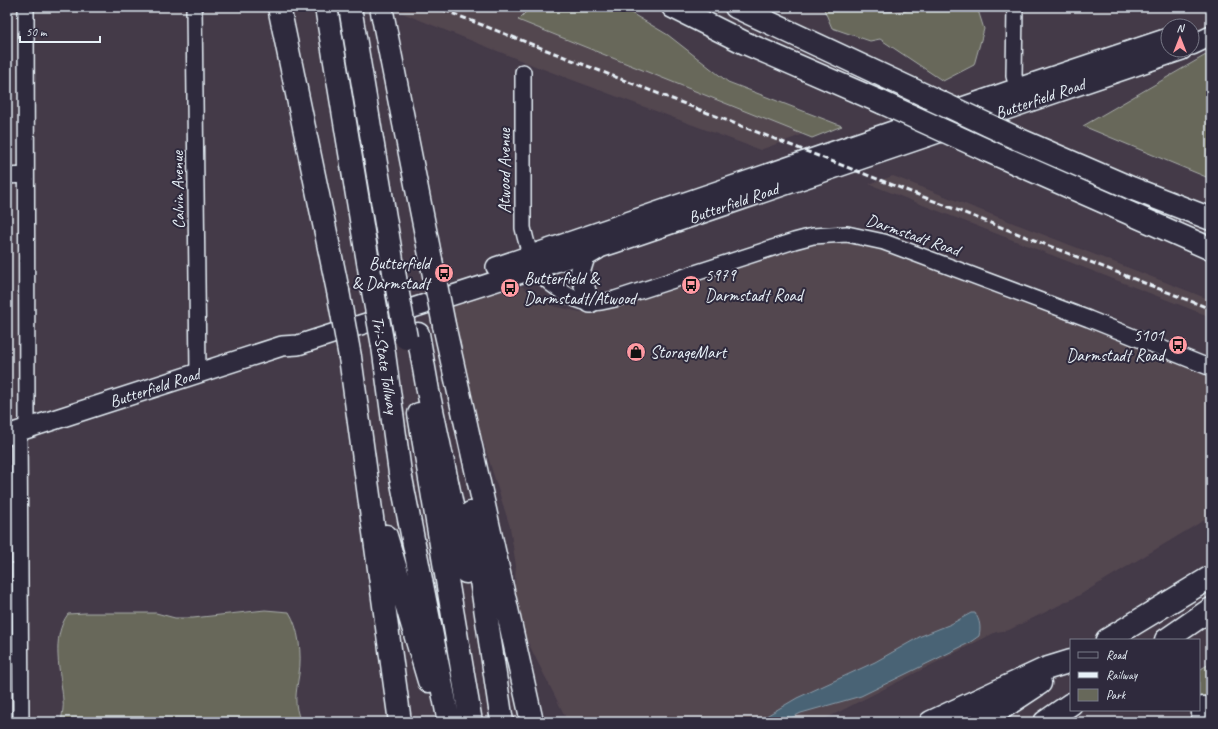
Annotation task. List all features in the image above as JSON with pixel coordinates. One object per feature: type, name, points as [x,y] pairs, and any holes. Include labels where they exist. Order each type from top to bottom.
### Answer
[{"type":"highway","points":[[279,7],[338,290],[350,357],[400,722]]},
{"type":"highway","points":[[381,7],[444,325],[532,722]]},
{"type":"highway","points":[[673,7],[745,42],[1211,249]]},
{"type":"highway","points":[[736,7],[1018,139],[1145,194],[1211,219]]},
{"type":"highway","name":"Tri-State Tollway","points":[[326,8],[383,346],[400,474],[449,722]]},
{"type":"highway","name":"Tri-State Tollway","points":[[351,12],[382,197],[400,270],[412,336],[470,722]]},
{"type":"highway","points":[[444,325],[502,722]]},
{"type":"highway","points":[[412,336],[430,399],[498,722]]},
{"type":"highway","points":[[366,472],[429,682],[443,722]]},
{"type":"highway","points":[[1109,639],[1211,577]]},
{"type":"highway","points":[[1167,639],[1211,609]]},
{"type":"highway","points":[[931,722],[1045,669],[1070,662]]},
{"type":"highway","points":[[981,722],[1070,663]]},
{"type":"highway","points":[[1045,722],[1070,705]]},
{"type":"main road","points":[[1200,32],[1211,30]]},
{"type":"main road","points":[[1200,41],[1211,36]]},
{"type":"main road","name":"Butterfield Road","points":[[533,262],[600,248],[1021,96],[1160,41]]},
{"type":"main road","name":"Butterfield Road","points":[[18,431],[282,346],[294,337],[533,262],[1021,96],[1160,56]]},
{"type":"main road","points":[[590,303],[580,272],[585,257],[600,248]]},
{"type":"street","points":[[21,722],[18,431],[26,175],[26,7]]},
{"type":"street","name":"Calvin Avenue","points":[[194,7],[198,373]]},
{"type":"street","points":[[1015,7],[1014,76],[1021,96]]},
{"type":"street","name":"Atwood Avenue","points":[[523,72],[523,228],[533,262]]},
{"type":"street","points":[[7,176],[26,175]]},
{"type":"street","name":"Darmstadt Road","points":[[533,262],[549,281],[565,294],[590,303],[615,299],[794,241],[813,236],[846,234],[884,242],[1088,319],[1211,368]]},
{"type":"street","points":[[1200,705],[1211,704]]},
{"type":"street","points":[[1199,711],[1200,722]]},
{"type":"shaded area","points":[[387,7],[512,7],[815,130],[760,150],[535,66]]},
{"type":"shaded area","points":[[893,176],[1211,300],[1211,317],[869,184]]},
{"type":"shaded area","points":[[848,239],[888,250],[1211,376],[1211,516],[1078,596],[1009,630],[996,632],[819,722],[568,722],[517,621],[514,593],[516,566],[510,527],[464,381],[437,309],[518,284],[553,306],[581,312],[595,312],[800,244]]},
{"type":"green space","points":[[531,7],[621,7],[668,35],[728,82],[842,126],[812,138],[518,20]]},
{"type":"green space","points":[[823,7],[878,7],[880,12],[906,11],[909,7],[977,7],[984,29],[974,65],[943,81],[880,39],[870,41],[832,28]]},
{"type":"green space","points":[[1211,52],[1211,179],[1083,126]]},
{"type":"green space","points":[[265,610],[289,612],[295,626],[299,642],[300,658],[296,704],[301,722],[61,722],[63,703],[58,645],[59,634],[68,614],[156,613],[175,618],[193,618]]},
{"type":"green space","points":[[1211,663],[1211,696],[1200,696],[1200,669]]},
{"type":"water","points":[[971,613],[975,613],[977,616],[980,624],[980,630],[979,636],[969,643],[861,696],[801,713],[783,722],[756,722],[797,698],[875,662],[921,636],[951,624]]},
{"type":"railway","points":[[436,7],[1211,309]]},
{"type":"place","name":"Butterfield & Darmstadt","points":[[444,273]]},
{"type":"place","name":"5979 Darmstadt Road","points":[[691,285]]},
{"type":"place","name":"Butterfield & Darmstadt/Atwood","points":[[510,288]]},
{"type":"place","name":"5101 Darmstadt Road","points":[[1178,345]]},
{"type":"place","name":"StorageMart","points":[[636,352]]}]
